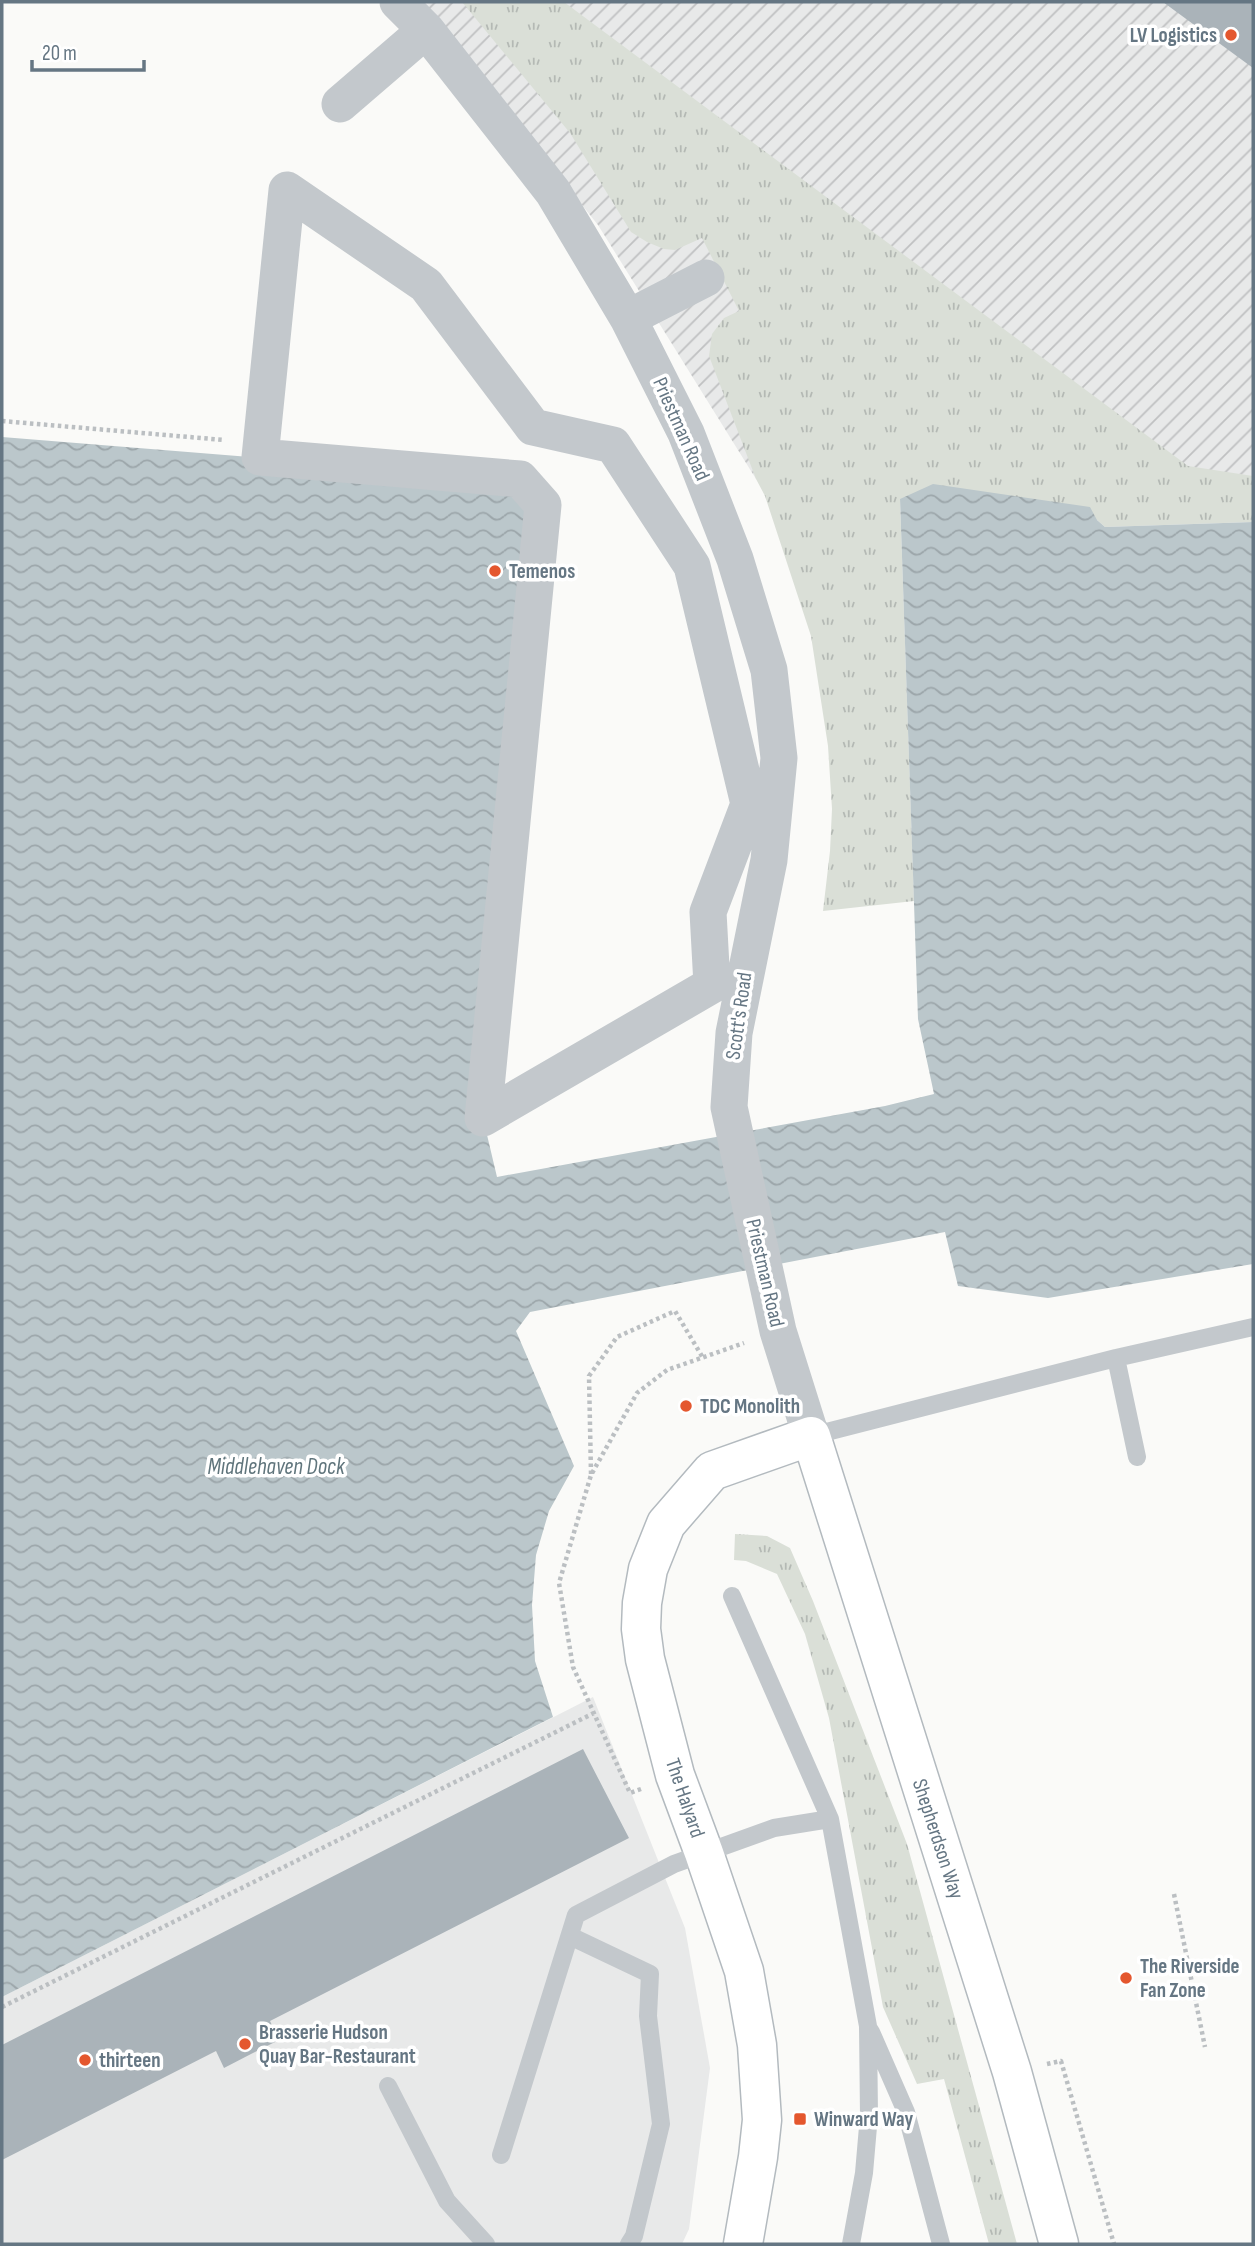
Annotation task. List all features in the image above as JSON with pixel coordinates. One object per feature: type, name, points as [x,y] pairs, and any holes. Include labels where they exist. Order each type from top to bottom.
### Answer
[{"type":"street","name":"Priestman Road","points":[[398,2],[426,30],[553,192],[628,318],[686,433],[735,559],[769,670],[779,758],[769,860],[754,926]]},
{"type":"street","points":[[340,104],[426,30]]},
{"type":"street","points":[[287,190],[426,285],[533,427],[613,445],[692,566],[749,804],[708,912],[712,985],[483,1118],[543,505],[520,480],[260,457],[261,443],[287,190]]},
{"type":"street","points":[[628,318],[706,278]]},
{"type":"street","name":"Scott's Road","points":[[729,1107],[734,1033],[754,926]]},
{"type":"street","name":"Priestman Road","points":[[729,1107],[778,1331],[811,1436]]},
{"type":"street","name":"The Halyard","points":[[743,2244],[762,2120],[757,2045],[744,1971],[705,1853],[675,1775],[645,1659],[641,1629],[648,1569],[666,1524],[712,1471],[811,1436]]},
{"type":"street","name":"Shepherdson Way","points":[[811,1436],[1012,2072],[1056,2234]]},
{"type":"lane","points":[[811,1436],[1116,1358],[1253,1327]]},
{"type":"lane","points":[[1116,1358],[1137,1457]]},
{"type":"lane","points":[[732,1596],[830,1819],[868,2026],[869,2115],[864,2173],[851,2244]]},
{"type":"lane","points":[[501,2155],[576,1915],[674,1864],[774,1828],[830,1819]]},
{"type":"lane","points":[[570,1936],[650,1973],[649,2016],[661,2124],[634,2236],[629,2244]]},
{"type":"lane","points":[[868,2026],[906,2112],[941,2244]]},
{"type":"lane","points":[[388,2086],[447,2201],[486,2244]]},
{"type":"path","points":[[2,421],[261,443]]},
{"type":"path","points":[[591,1475],[589,1376],[617,1337],[674,1311],[703,1358]]},
{"type":"path","points":[[675,1775],[630,1793],[573,1667],[559,1583],[591,1475],[636,1393],[667,1370],[778,1331]]},
{"type":"path","points":[[2,2007],[594,1713]]},
{"type":"path","points":[[1174,1894],[1205,2047]]},
{"type":"path","points":[[1012,2072],[1061,2061],[1114,2244]]},
{"type":"shaded area","points":[[420,2],[1253,2],[1253,489],[756,479],[598,225]]},
{"type":"shaded area","points":[[593,1697],[685,1928],[710,2068],[689,2229],[682,2244],[2,2244],[2,1997]]},
{"type":"green space","points":[[462,2],[564,2],[1188,466],[1253,476],[1253,522],[1105,527],[1097,520],[900,499],[914,901],[823,911],[832,809],[828,746],[811,636],[765,496],[709,356],[712,334],[724,318],[739,311],[702,238],[675,250],[664,249],[631,232],[570,133]]},
{"type":"green space","points":[[735,1534],[767,1536],[790,1548],[813,1601],[907,1844],[1017,2244],[989,2244],[944,2079],[917,2084],[883,2007],[829,1718],[805,1634],[777,1574],[746,1561],[734,1560]]},
{"type":"water","name":"Middlehaven Dock","points":[[2,437],[520,479],[543,505],[483,1118],[497,1177],[885,1106],[934,1094],[918,1019],[900,499],[933,484],[1090,507],[1097,520],[1105,527],[1253,522],[1253,1264],[1048,1298],[958,1286],[945,1232],[530,1312],[516,1331],[574,1466],[549,1511],[536,1555],[532,1605],[535,1661],[553,1717],[2,1997]]},
{"type":"building","name":"LV Logistics","points":[[1163,2],[1253,2],[1253,68]]},
{"type":"building","points":[[583,1749],[629,1838],[270,2021],[279,2040],[224,2068],[216,2051],[2,2160],[2,2045]]},
{"type":"place","name":"LV Logistics","points":[[1231,35]]},
{"type":"place","name":"Temenos","points":[[495,571]]},
{"type":"place","name":"TDC Monolith","points":[[686,1406]]},
{"type":"place","name":"The Riverside Fan Zone","points":[[1126,1978]]},
{"type":"place","name":"Brasserie Hudson Quay Bar-Restaurant","points":[[245,2044]]},
{"type":"place","name":"thirteen","points":[[85,2060]]},
{"type":"place","name":"Winward Way","points":[[800,2119]]}]
